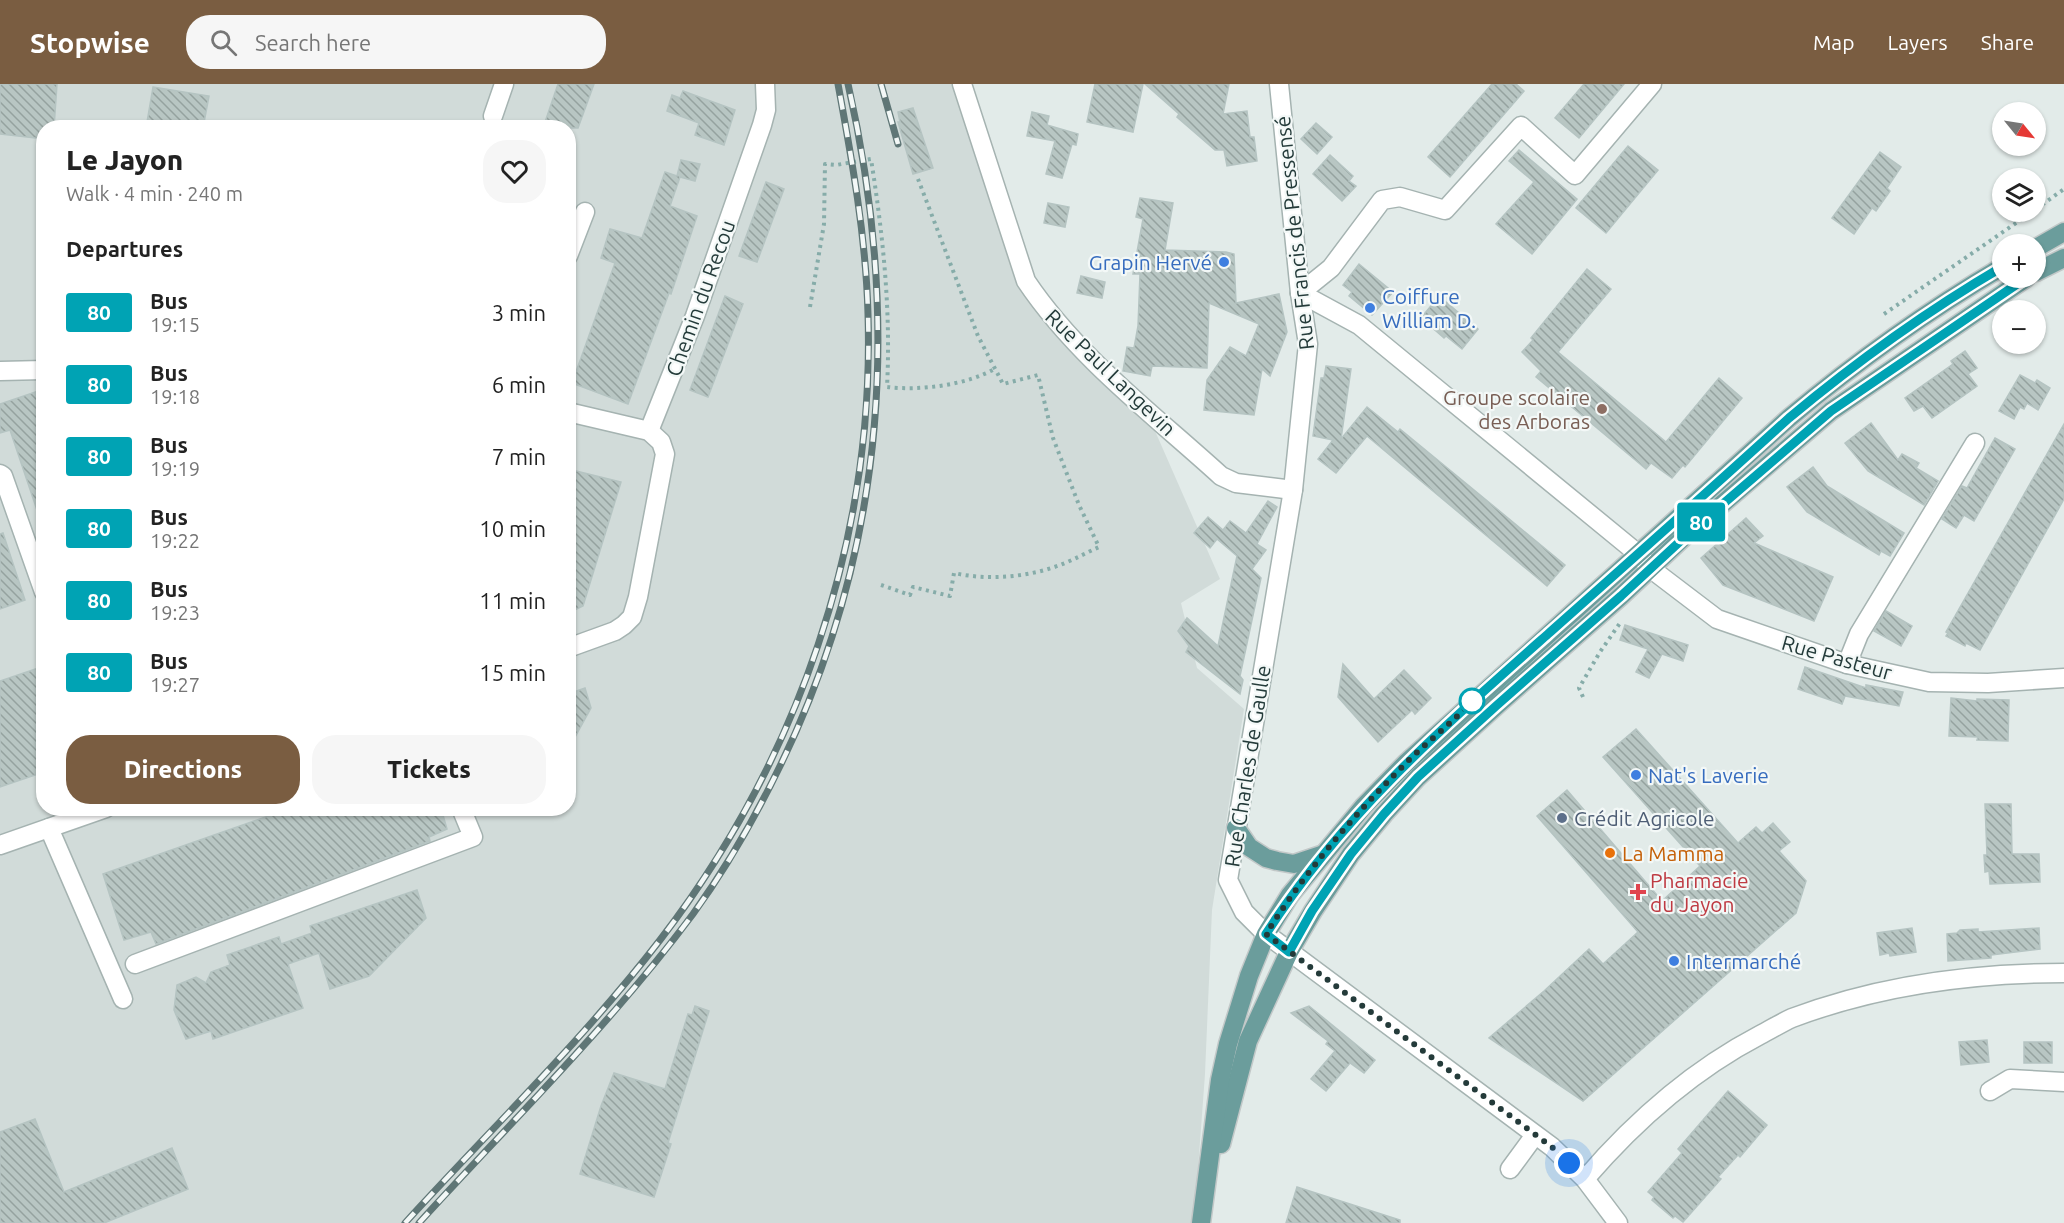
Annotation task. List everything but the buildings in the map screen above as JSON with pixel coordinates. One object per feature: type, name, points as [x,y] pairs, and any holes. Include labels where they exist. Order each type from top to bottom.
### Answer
[{"type":"main road","points":[[2046,242],[2064,232]]},
{"type":"main road","points":[[2046,267],[2064,258]]},
{"type":"main road","points":[[1201,1223],[1224,1062],[1249,975],[1266,934],[1290,895],[1324,854],[1364,806],[1406,763],[1789,418],[1836,378],[1888,340],[1992,273]]},
{"type":"main road","points":[[1208,1223],[1216,1161],[1248,1041],[1289,952],[1312,911],[1351,854],[1384,814],[1418,777],[1650,568],[1831,411],[2011,288]]},
{"type":"main road","points":[[1236,828],[1249,847],[1266,858],[1294,864],[1324,854]]},
{"type":"street","points":[[493,116],[504,84]]},
{"type":"street","name":"Chemin du Recou","points":[[649,431],[695,316],[762,125],[766,110],[765,84]]},
{"type":"street","name":"Rue Paul Langevin","points":[[962,84],[1026,281],[1044,309],[1112,378],[1221,476],[1236,483],[1293,490]]},
{"type":"street","name":"Rue Francis de Pressensé","points":[[1279,84],[1300,293],[1308,344],[1293,490]]},
{"type":"street","points":[[1300,293],[1331,268],[1382,200],[1400,197],[1445,210],[1521,126],[1575,175],[1652,84]]},
{"type":"street","points":[[576,235],[585,212]]},
{"type":"street","name":"Rue Pasteur","points":[[1300,293],[1359,325],[1637,553],[1650,568],[1717,619],[1847,664],[1929,681],[1988,683],[2064,678]]},
{"type":"street","points":[[0,371],[36,370]]},
{"type":"street","points":[[576,414],[649,431],[661,442],[665,454],[638,597],[632,617],[615,631],[576,645]]},
{"type":"street","points":[[1847,664],[1859,634],[1975,443]]},
{"type":"street","points":[[0,474],[3,476],[36,569]]},
{"type":"street","name":"Rue Charles de Gaulle","points":[[1293,490],[1228,880],[1244,912],[1266,934],[1552,1147],[1585,1179],[1618,1223]]},
{"type":"street","points":[[0,845],[83,816]]},
{"type":"street","points":[[135,964],[472,837],[464,816]]},
{"type":"street","points":[[49,828],[123,999]]},
{"type":"street","points":[[1585,1179],[1604,1157],[1687,1081],[1726,1053],[1790,1019],[1874,993],[1955,980],[2035,973],[2064,973]]},
{"type":"street","points":[[1990,1091],[2010,1079],[2064,1082]]},
{"type":"street","points":[[1510,1169],[1535,1134]]},
{"type":"path","points":[[810,307],[824,224],[825,164],[836,165],[871,159],[887,287],[889,340],[887,387],[919,388],[971,380],[996,368]]},
{"type":"path","points":[[881,585],[910,596],[913,587],[950,597],[954,573],[993,577],[1039,572],[1099,547],[1079,505],[1053,438],[1038,375],[1003,384],[978,336],[918,179]]},
{"type":"path","points":[[2046,202],[2064,189]]},
{"type":"path","points":[[1884,314],[2017,222]]},
{"type":"path","points":[[1583,697],[1579,688],[1625,615]]},
{"type":"shaded area","points":[[0,84],[961,84],[1030,291],[1141,399],[1220,579],[1181,603],[1197,668],[1244,709],[1212,910],[1205,1074],[1194,1223],[0,1223]]},
{"type":"railway","points":[[405,1223],[568,1049],[660,940],[709,871],[751,799],[788,723],[818,645],[841,564],[858,482],[867,398],[867,285],[853,170],[838,84]]},
{"type":"railway","points":[[419,1223],[595,1033],[693,914],[729,860],[761,803],[781,764],[816,682],[843,599],[862,515],[874,430],[878,344],[875,258],[865,171],[848,84]]},
{"type":"railway","points":[[881,84],[898,144]]},
{"type":"bus line","name":"80","points":[[1992,273],[1888,340],[1836,378],[1472,701],[1364,806],[1290,895],[1266,934],[1289,952],[1312,911],[1351,854],[1418,777],[1688,534],[1831,411],[2011,288]]},
{"type":"place","name":"Grapin Hervé","points":[[1224,262]]},
{"type":"place","name":"Coiffure William D.","points":[[1370,308]]},
{"type":"place","name":"Groupe scolaire des Arboras","points":[[1602,409]]},
{"type":"place","name":"Nat's Laverie","points":[[1636,775]]},
{"type":"place","name":"Crédit Agricole","points":[[1562,818]]},
{"type":"place","name":"La Mamma","points":[[1610,853]]},
{"type":"place","name":"Pharmacie du Jayon","points":[[1638,892]]},
{"type":"place","name":"Intermarché","points":[[1674,961]]},
{"type":"route","points":[[1472,701],[1364,806],[1290,895],[1266,934],[1552,1147],[1569,1163]]}]
